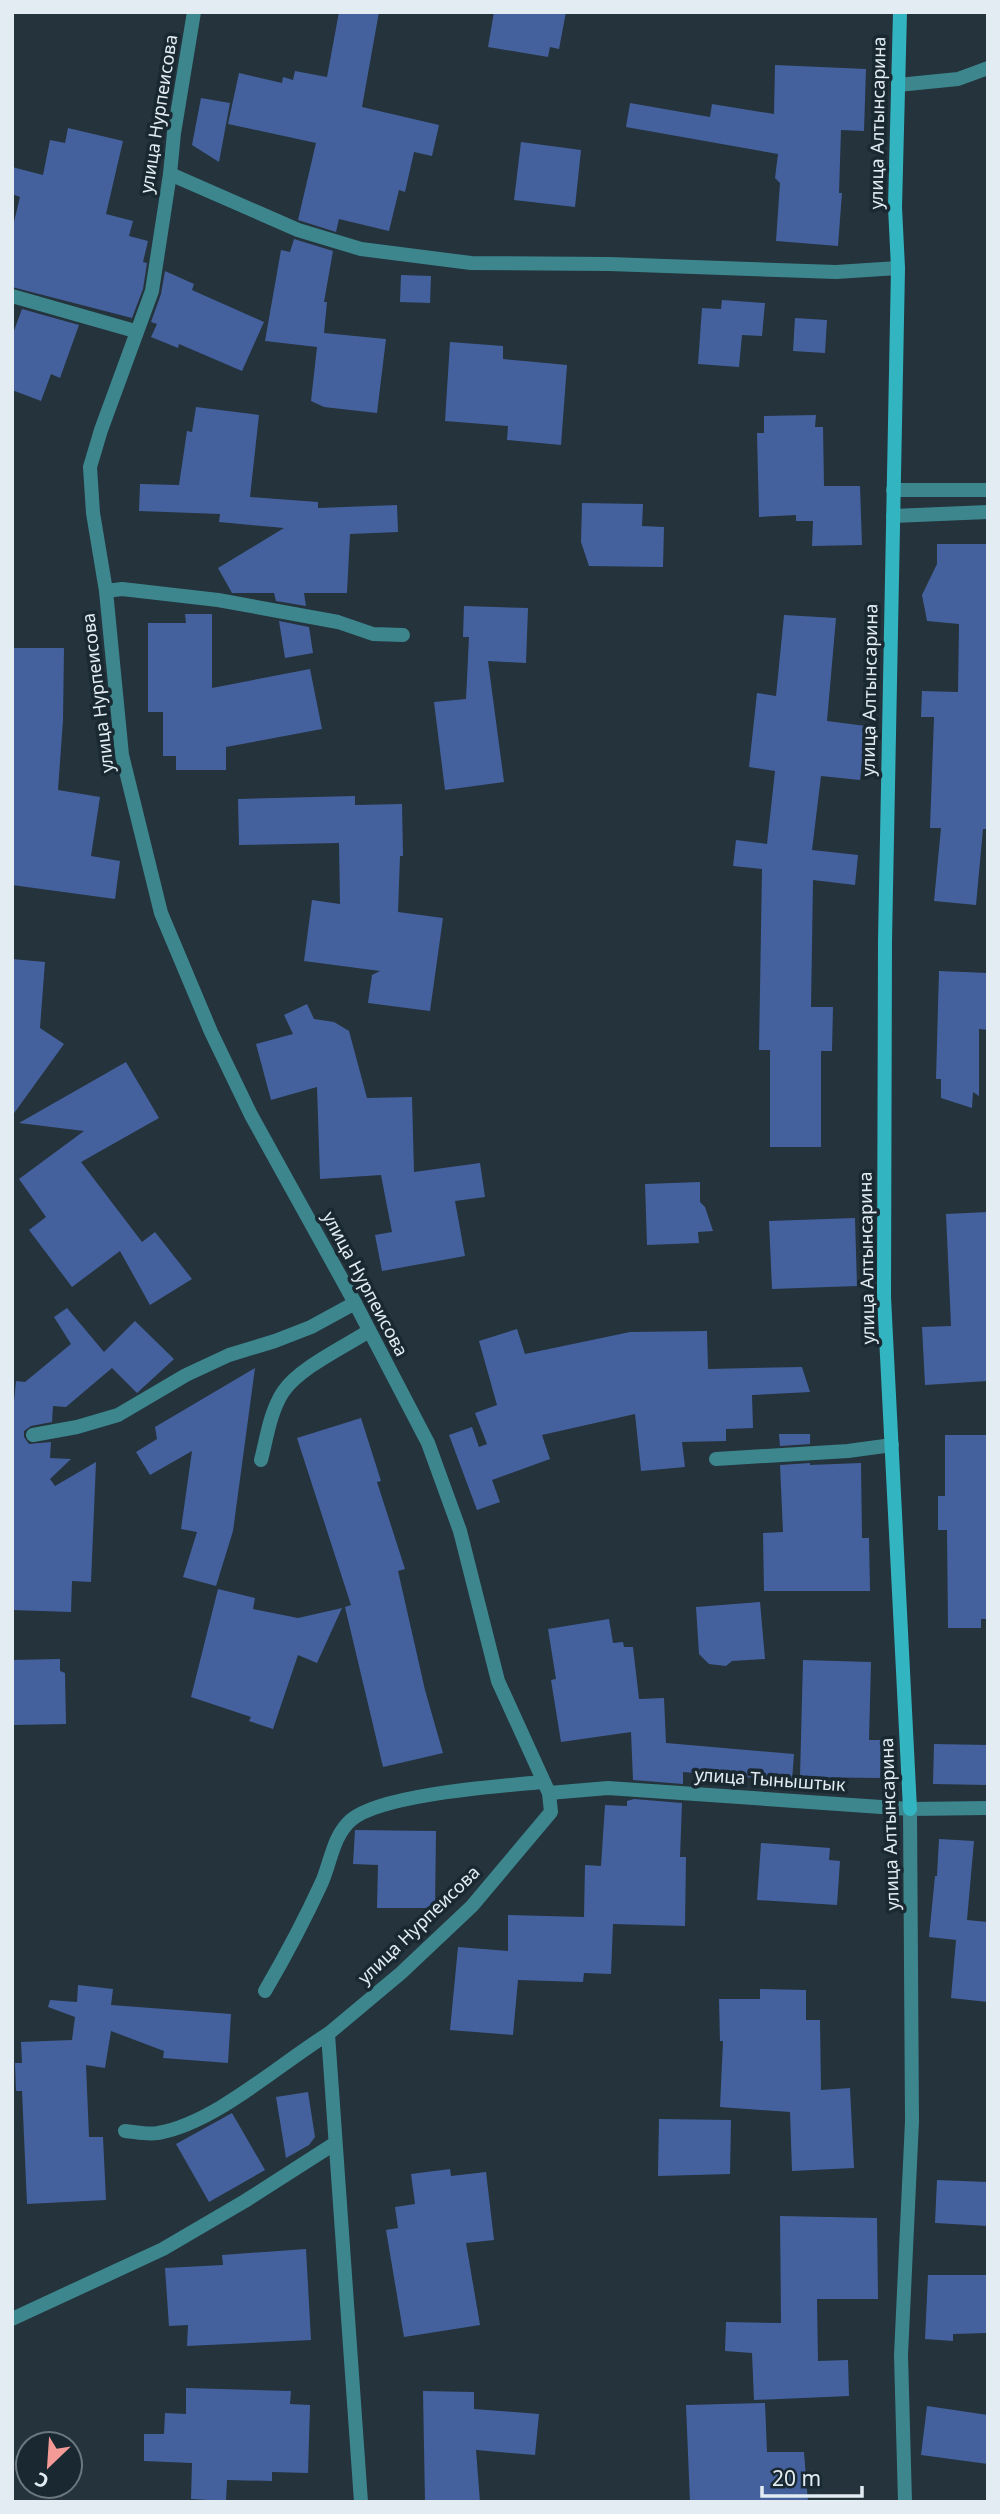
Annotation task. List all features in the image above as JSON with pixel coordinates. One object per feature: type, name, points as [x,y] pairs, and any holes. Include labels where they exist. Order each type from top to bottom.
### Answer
[{"type":"street","name":"улица Нурпеисова","points":[[125,2131],[155,2134],[182,2127],[214,2110],[328,2034],[401,1973],[472,1906],[551,1812],[546,1787],[498,1681],[460,1531],[428,1443],[355,1303],[251,1115],[211,1032],[161,913],[122,755],[106,591],[93,513],[90,467],[135,331],[152,291],[194,12]]},
{"type":"street","name":"улица Алтынсарина","points":[[900,12],[895,207],[898,268],[885,941],[884,1297],[910,1810],[912,2121],[901,2355],[905,2502]]},
{"type":"street","points":[[898,85],[958,79],[988,68]]},
{"type":"street","points":[[170,174],[298,230],[361,249],[457,261],[836,272],[898,268]]},
{"type":"street","points":[[12,296],[84,319],[135,331]]},
{"type":"street","points":[[893,490],[988,490]]},
{"type":"street","points":[[893,516],[988,512]]},
{"type":"street","points":[[106,591],[122,589],[218,600],[338,622],[373,634],[403,635]]},
{"type":"street","points":[[33,1435],[77,1427],[118,1415],[186,1375],[229,1355],[275,1341],[311,1326],[355,1303]]},
{"type":"street","points":[[261,1460],[272,1415],[284,1390],[315,1364],[369,1331]]},
{"type":"street","points":[[716,1459],[848,1451],[892,1445]]},
{"type":"street","name":"улица Тыныштык","points":[[265,1991],[324,1878],[338,1836],[351,1820],[369,1809],[386,1804],[486,1788],[546,1787],[608,1788],[910,1810],[988,1808]]},
{"type":"street","points":[[328,2034],[361,2502]]},
{"type":"street","points":[[12,2319],[163,2249],[246,2201],[334,2144]]},
{"type":"building","points":[[339,12],[379,12],[362,107],[439,125],[432,156],[414,152],[405,192],[399,190],[389,231],[339,219],[336,232],[298,220],[316,143],[228,124],[239,73],[282,83],[283,77],[293,80],[295,71],[327,77]]},
{"type":"building","points":[[494,12],[566,12],[559,49],[550,47],[548,57],[488,47]]},
{"type":"building","points":[[775,65],[866,69],[864,131],[841,130],[839,193],[842,193],[838,246],[776,241],[780,183],[775,178],[778,154],[626,127],[630,103],[710,117],[712,104],[774,114]]},
{"type":"building","points":[[201,98],[230,103],[219,162],[192,145]]},
{"type":"building","points":[[68,128],[123,141],[106,214],[133,221],[129,236],[148,241],[143,262],[147,263],[143,289],[132,318],[12,287],[12,230],[20,197],[12,194],[12,167],[43,175],[50,140],[65,143]]},
{"type":"building","points":[[521,142],[581,150],[575,207],[514,200]]},
{"type":"building","points":[[294,239],[333,251],[324,302],[327,302],[324,333],[386,339],[377,413],[324,407],[311,401],[317,347],[265,341],[281,250],[290,252]]},
{"type":"building","points":[[165,271],[194,284],[192,290],[264,322],[242,371],[179,344],[178,348],[151,337],[157,324],[151,322],[161,294]]},
{"type":"building","points":[[401,275],[431,276],[430,303],[400,302]]},
{"type":"building","points":[[722,300],[765,303],[762,336],[742,335],[739,367],[698,364],[702,308],[721,309]]},
{"type":"building","points":[[22,309],[79,325],[60,378],[51,374],[41,401],[12,390],[12,336]]},
{"type":"building","points":[[795,318],[827,320],[825,353],[793,351]]},
{"type":"building","points":[[450,342],[503,346],[503,359],[567,365],[561,445],[507,440],[508,426],[445,421]]},
{"type":"building","points":[[196,407],[259,415],[250,497],[318,502],[318,508],[397,505],[398,532],[350,534],[347,593],[304,593],[306,606],[276,601],[274,593],[232,593],[218,568],[284,528],[219,522],[220,514],[139,511],[140,484],[179,485],[187,431],[192,432]]},
{"type":"building","points":[[816,415],[815,427],[823,427],[824,486],[860,486],[862,545],[812,546],[813,521],[796,521],[796,515],[759,517],[757,433],[764,433],[764,416]]},
{"type":"building","points":[[582,503],[643,504],[642,526],[664,527],[663,567],[589,566],[581,542]]},
{"type":"building","points":[[937,544],[988,544],[988,829],[983,829],[976,905],[934,901],[941,828],[930,828],[934,717],[921,717],[922,691],[958,692],[959,624],[927,621],[922,595],[937,564]]},
{"type":"building","points":[[464,606],[528,608],[526,663],[488,661],[504,782],[445,790],[434,702],[466,699],[469,637],[463,637]]},
{"type":"building","points":[[185,614],[212,614],[212,688],[310,669],[322,729],[226,747],[226,770],[176,770],[176,756],[163,756],[163,712],[148,712],[148,623],[186,623]]},
{"type":"building","points":[[784,615],[836,618],[827,721],[866,726],[860,780],[821,776],[812,850],[858,855],[855,885],[813,880],[811,1007],[833,1007],[832,1051],[821,1051],[821,1147],[770,1147],[770,1050],[759,1050],[762,869],[733,866],[736,840],[767,844],[775,771],[749,767],[757,693],[776,696]]},
{"type":"building","points":[[279,621],[309,627],[313,653],[285,658]]},
{"type":"building","points":[[12,648],[64,648],[58,790],[100,797],[91,856],[120,861],[115,899],[12,885]]},
{"type":"building","points":[[355,796],[355,805],[402,804],[403,856],[400,856],[398,912],[443,918],[430,1011],[368,1003],[372,975],[380,971],[304,961],[312,900],[340,904],[339,843],[239,845],[238,799]]},
{"type":"building","points":[[12,959],[45,962],[40,1028],[64,1044],[12,1116]]},
{"type":"building","points":[[939,971],[988,973],[988,1030],[979,1029],[979,1096],[973,1092],[972,1108],[941,1098],[941,1079],[936,1079]]},
{"type":"building","points":[[307,1004],[314,1019],[334,1022],[349,1031],[367,1098],[412,1097],[414,1172],[480,1163],[485,1197],[455,1201],[465,1256],[382,1271],[375,1235],[392,1232],[381,1175],[320,1179],[317,1087],[271,1100],[256,1044],[293,1034],[284,1015]]},
{"type":"building","points":[[126,1062],[159,1118],[81,1162],[142,1242],[155,1232],[192,1279],[150,1305],[120,1251],[72,1287],[29,1230],[46,1217],[19,1179],[84,1131],[19,1123]]},
{"type":"building","points":[[700,1182],[700,1202],[705,1207],[713,1231],[698,1232],[699,1243],[647,1245],[645,1184]]},
{"type":"building","points":[[988,1212],[988,1381],[925,1385],[922,1327],[951,1326],[946,1214]]},
{"type":"building","points":[[855,1218],[857,1286],[772,1289],[769,1221]]},
{"type":"building","points":[[67,1308],[104,1352],[135,1321],[174,1359],[137,1393],[112,1368],[66,1407],[53,1406],[52,1422],[31,1426],[24,1431],[24,1437],[29,1444],[51,1442],[50,1458],[71,1459],[50,1479],[55,1486],[96,1462],[91,1582],[72,1581],[71,1612],[12,1610],[12,1422],[16,1381],[25,1382],[71,1344],[54,1317]]},
{"type":"building","points":[[517,1329],[525,1354],[630,1332],[707,1331],[708,1369],[802,1367],[810,1392],[752,1395],[753,1428],[726,1429],[726,1441],[682,1442],[685,1467],[641,1471],[635,1414],[542,1435],[550,1459],[492,1480],[500,1502],[477,1510],[449,1435],[472,1427],[479,1447],[487,1444],[475,1413],[497,1405],[479,1341]]},
{"type":"building","points":[[255,1368],[233,1531],[216,1586],[183,1577],[197,1532],[181,1529],[192,1451],[150,1475],[136,1452],[157,1439],[155,1427]]},
{"type":"building","points":[[361,1418],[381,1481],[377,1482],[405,1569],[398,1571],[425,1690],[443,1753],[383,1767],[345,1607],[351,1605],[297,1438]]},
{"type":"building","points":[[779,1434],[810,1434],[810,1444],[780,1446]]},
{"type":"building","points":[[945,1435],[988,1435],[988,1619],[981,1619],[981,1628],[948,1628],[947,1530],[938,1530],[938,1496],[945,1496]]},
{"type":"building","points":[[861,1463],[862,1538],[869,1538],[870,1591],[764,1591],[763,1533],[783,1532],[780,1465]]},
{"type":"building","points":[[218,1589],[255,1598],[253,1609],[298,1618],[342,1608],[317,1663],[298,1655],[273,1729],[249,1721],[251,1717],[191,1697]]},
{"type":"building","points":[[760,1602],[765,1659],[732,1661],[726,1666],[709,1664],[699,1654],[696,1607]]},
{"type":"building","points":[[609,1619],[613,1643],[623,1642],[624,1647],[633,1647],[639,1699],[664,1698],[666,1743],[794,1754],[792,1781],[683,1772],[683,1784],[633,1780],[631,1732],[561,1742],[551,1680],[556,1679],[548,1629]]},
{"type":"building","points":[[60,1659],[60,1671],[65,1673],[66,1724],[12,1725],[12,1660]]},
{"type":"building","points":[[803,1660],[871,1662],[869,1740],[881,1740],[880,1778],[800,1777]]},
{"type":"building","points":[[934,1744],[988,1745],[988,1785],[933,1784]]},
{"type":"building","points":[[634,1799],[682,1803],[680,1857],[686,1857],[685,1926],[613,1924],[611,1974],[584,1973],[583,1982],[518,1980],[513,2035],[450,2030],[458,1947],[508,1951],[508,1915],[584,1917],[585,1865],[601,1866],[605,1805],[627,1806],[627,1801]]},
{"type":"building","points":[[355,1830],[436,1831],[435,1908],[377,1908],[378,1865],[353,1864]]},
{"type":"building","points":[[939,1839],[974,1841],[967,1920],[988,1922],[988,2002],[951,1998],[956,1940],[929,1937]]},
{"type":"building","points":[[761,1843],[830,1848],[829,1860],[840,1861],[837,1905],[757,1900]]},
{"type":"building","points":[[78,1985],[113,1989],[111,2005],[231,2014],[228,2063],[163,2058],[164,2051],[111,2031],[105,2068],[86,2065],[89,2137],[103,2137],[106,2200],[27,2204],[22,2091],[16,2091],[15,2063],[22,2063],[21,2042],[72,2040],[75,2017],[48,2007],[50,2000],[77,2002]]},
{"type":"building","points":[[760,1989],[806,1990],[806,2020],[820,2020],[821,2090],[850,2088],[854,2168],[792,2171],[790,2112],[720,2107],[723,2041],[720,2041],[719,1999],[760,1999]]},
{"type":"building","points":[[308,2092],[315,2137],[309,2145],[286,2158],[276,2097]]},
{"type":"building","points":[[232,2113],[265,2170],[209,2202],[176,2144]]},
{"type":"building","points":[[659,2119],[731,2120],[730,2174],[658,2176]]},
{"type":"building","points":[[450,2169],[451,2176],[486,2172],[494,2240],[466,2243],[480,2325],[404,2337],[386,2230],[398,2228],[395,2207],[415,2204],[411,2174]]},
{"type":"building","points":[[937,2180],[988,2182],[988,2226],[935,2223]]},
{"type":"building","points":[[780,2216],[877,2218],[878,2299],[817,2299],[818,2361],[848,2360],[849,2396],[754,2400],[752,2353],[725,2351],[726,2322],[781,2323]]},
{"type":"building","points":[[306,2249],[311,2340],[187,2346],[188,2325],[169,2326],[165,2268],[223,2265],[222,2255]]},
{"type":"building","points":[[928,2275],[988,2275],[988,2333],[953,2334],[953,2341],[925,2339]]},
{"type":"building","points":[[186,2388],[291,2391],[290,2404],[310,2405],[308,2473],[272,2472],[272,2481],[227,2480],[226,2501],[191,2499],[192,2463],[144,2461],[144,2434],[164,2434],[165,2413],[186,2414]]},
{"type":"building","points":[[423,2391],[474,2392],[474,2409],[539,2414],[535,2455],[476,2450],[480,2502],[425,2502]]},
{"type":"building","points":[[765,2403],[767,2452],[804,2452],[808,2502],[690,2502],[686,2405]]},
{"type":"building","points":[[927,2406],[988,2415],[988,2464],[921,2455]]}]
